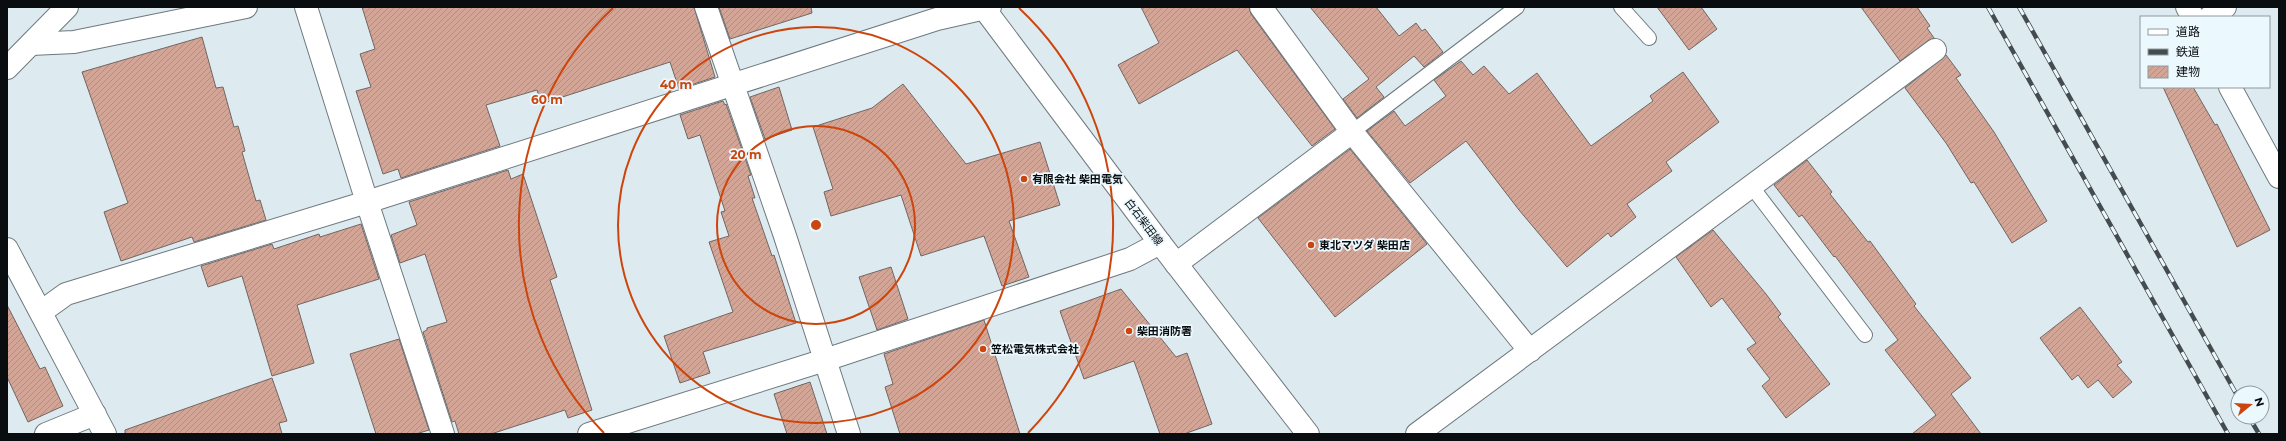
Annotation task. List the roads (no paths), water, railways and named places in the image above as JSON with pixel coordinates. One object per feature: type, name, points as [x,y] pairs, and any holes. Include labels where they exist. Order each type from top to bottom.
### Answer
[{"type":"street","points":[[7,68],[67,7]]},
{"type":"street","points":[[31,44],[74,42],[246,7]]},
{"type":"street","points":[[306,7],[367,202],[443,434]]},
{"type":"street","points":[[706,7],[731,85],[784,233],[849,434]]},
{"type":"street","points":[[41,312],[66,294],[367,202],[937,19],[986,7]]},
{"type":"street","name":"白石柴田線","points":[[986,7],[1160,243],[1308,434]]},
{"type":"street","points":[[1261,7],[1352,132],[1530,351]]},
{"type":"street","points":[[2187,7],[2192,16]]},
{"type":"street","points":[[2212,16],[2225,7]]},
{"type":"street","points":[[1417,434],[1935,50]]},
{"type":"street","points":[[2231,88],[2279,177]]},
{"type":"street","points":[[1176,264],[1352,132]]},
{"type":"street","points":[[589,434],[825,360],[1130,259],[1160,243]]},
{"type":"street","points":[[7,250],[105,434]]},
{"type":"street","points":[[46,434],[95,414]]},
{"type":"lane","points":[[1352,132],[1517,7]]},
{"type":"lane","points":[[1621,7],[1649,38]]},
{"type":"lane","points":[[1752,187],[1865,335]]},
{"type":"railway","points":[[1988,7],[2228,434]]},
{"type":"railway","points":[[2019,7],[2231,385]]},
{"type":"railway","points":[[2254,425],[2259,434]]},
{"type":"place","name":"有限会社 柴田電気","points":[[1024,179]]},
{"type":"place","name":"東北マツダ 柴田店","points":[[1311,245]]},
{"type":"place","name":"柴田消防署","points":[[1129,331]]},
{"type":"place","name":"笠松電気株式会社","points":[[983,349]]}]
